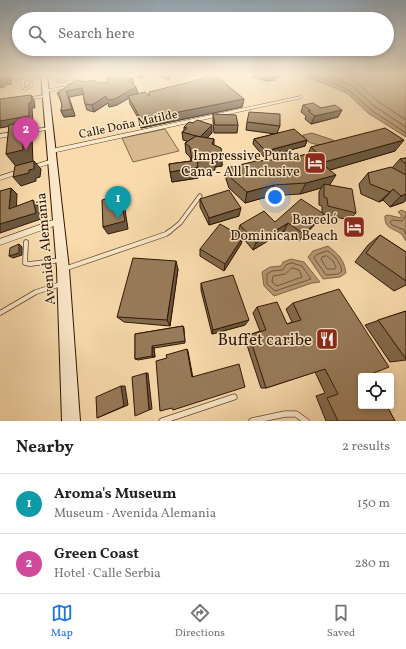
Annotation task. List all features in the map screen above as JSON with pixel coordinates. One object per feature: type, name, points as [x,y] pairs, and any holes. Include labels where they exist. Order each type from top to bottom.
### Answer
[{"type":"street","points":[[15,100],[39,95]]},
{"type":"street","name":"Avenida Alemania","points":[[46,95],[63,264],[71,421]]},
{"type":"street","name":"Calle Doña Matilde","points":[[0,178],[52,156],[302,97]]},
{"type":"street","points":[[0,136],[50,128]]},
{"type":"street","points":[[0,242],[59,221]]},
{"type":"lane","points":[[26,242],[24,260],[26,263],[63,264],[166,234],[180,223],[200,196]]},
{"type":"lane","points":[[0,314],[36,292],[64,283]]},
{"type":"lane","points":[[162,421],[234,396]]},
{"type":"lane","points":[[252,421],[285,414],[296,414],[306,421]]},
{"type":"shaded area","points":[[165,129],[179,151],[133,162],[122,138]]},
{"type":"water","points":[[349,95],[406,95],[406,137],[368,113]]},
{"type":"water","points":[[312,133],[335,142],[314,144],[303,138],[303,135]]},
{"type":"water","points":[[401,210],[406,212],[406,241],[401,234],[391,229],[387,225],[385,220],[385,216],[388,215],[401,218],[401,215],[398,212]]},
{"type":"water","points":[[328,246],[340,257],[344,264],[346,273],[340,277],[323,279],[308,257],[313,251]]},
{"type":"water","points":[[291,259],[304,262],[320,282],[312,283],[274,296],[264,286],[262,272],[270,267],[281,266],[283,262]]},
{"type":"building","points":[[31,95],[32,102],[29,103],[29,116],[0,121],[0,99]]},
{"type":"building","points":[[59,95],[67,95],[72,109],[61,111],[62,105]]},
{"type":"building","points":[[83,95],[123,95],[115,99],[107,100],[106,96],[92,105],[85,104]]},
{"type":"building","points":[[148,95],[149,96],[149,95],[239,95],[244,99],[139,120],[137,116],[139,116],[128,96]]},
{"type":"building","points":[[313,103],[321,108],[335,105],[342,110],[315,116],[303,105]]},
{"type":"building","points":[[249,112],[280,114],[280,126],[247,122]]},
{"type":"building","points":[[213,114],[236,115],[238,125],[215,125]]},
{"type":"building","points":[[197,120],[212,125],[200,137],[182,132],[187,128],[184,127],[189,122],[193,123]]},
{"type":"building","points":[[22,122],[23,150],[6,154],[9,125]]},
{"type":"building","points":[[385,128],[404,140],[321,163],[336,175],[306,183],[274,185],[247,192],[230,177],[227,168],[256,161],[286,159],[316,152],[311,147]]},
{"type":"building","points":[[294,129],[307,140],[266,151],[254,139]]},
{"type":"building","points":[[196,136],[214,139],[212,144],[221,148],[222,156],[215,157],[216,160],[197,162],[198,167],[170,172],[169,164],[192,161],[190,147],[185,143]]},
{"type":"building","points":[[406,158],[406,164],[400,159]]},
{"type":"building","points":[[34,161],[34,169],[29,170],[29,173],[13,177],[15,166]]},
{"type":"building","points":[[391,167],[406,175],[406,194],[401,196],[393,189],[390,192],[370,184],[368,173]]},
{"type":"building","points":[[324,184],[352,189],[356,213],[328,206],[327,198],[324,197]]},
{"type":"building","points":[[11,188],[9,209],[33,200],[36,213],[0,224],[0,191]]},
{"type":"building","points":[[229,190],[241,208],[209,218],[200,199]]},
{"type":"building","points":[[120,195],[125,221],[103,227],[102,200]]},
{"type":"building","points":[[301,199],[324,214],[304,234],[288,223],[256,243],[240,225],[264,211],[275,222]]},
{"type":"building","points":[[220,224],[243,237],[225,264],[200,249]]},
{"type":"building","points":[[380,235],[406,252],[406,281],[366,253]]},
{"type":"building","points":[[19,244],[19,253],[9,256],[10,248]]},
{"type":"building","points":[[133,258],[176,261],[167,320],[117,317]]},
{"type":"building","points":[[233,275],[249,320],[213,330],[201,283]]},
{"type":"building","points":[[339,289],[389,367],[374,373],[358,373],[358,409],[389,409],[395,421],[338,421],[327,398],[338,394],[325,369],[266,388],[249,335],[266,330],[257,307],[277,302],[287,324],[301,320],[293,303]]},
{"type":"building","points":[[406,311],[406,359],[378,320]]},
{"type":"building","points":[[183,326],[185,341],[152,346],[152,356],[135,359],[135,334]]},
{"type":"building","points":[[187,349],[192,377],[239,364],[245,387],[173,410],[172,408],[160,411],[156,361],[167,358],[166,355]]},
{"type":"building","points":[[146,373],[149,410],[135,416],[132,377]]},
{"type":"building","points":[[121,386],[124,406],[97,418],[96,397]]},
{"type":"place","name":"Green Coast","points":[[26,150]]},
{"type":"place","name":"Impressive Punta Cana - All Inclusive","points":[[315,163]]},
{"type":"place","name":"Aroma's Museum","points":[[118,219]]},
{"type":"place","name":"Barceló Dominican Beach","points":[[354,227]]},
{"type":"place","name":"Buffet caribe","points":[[327,339]]}]
